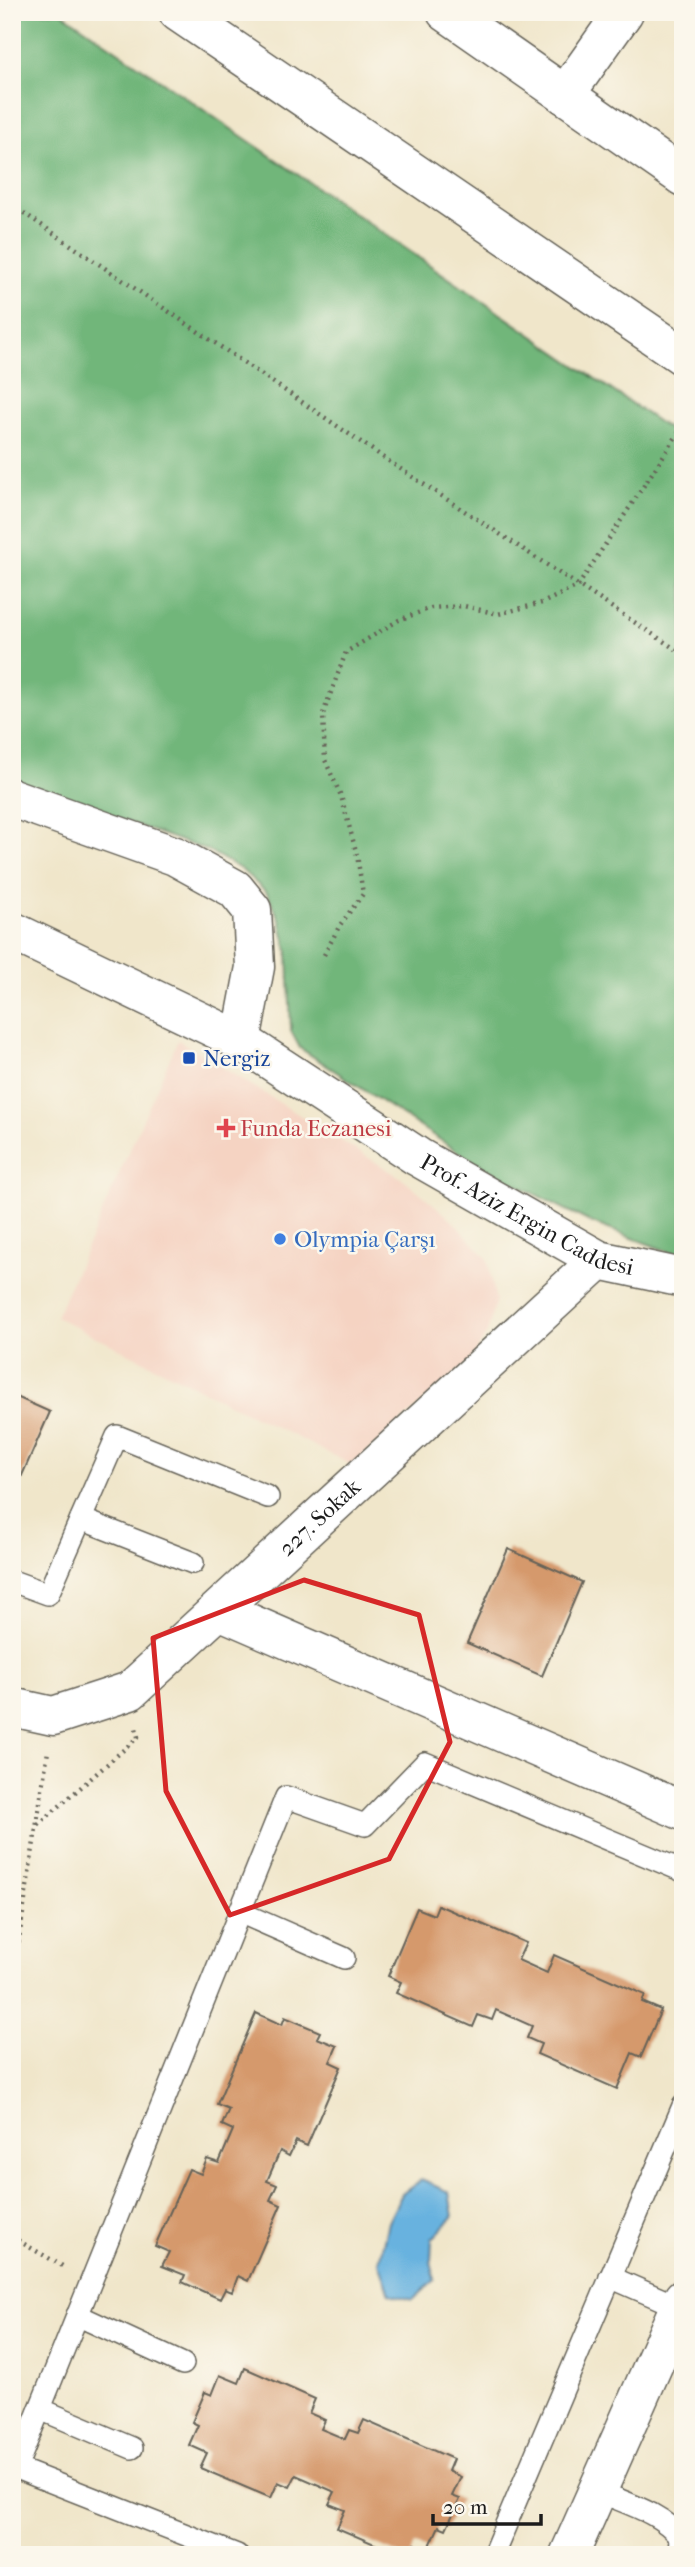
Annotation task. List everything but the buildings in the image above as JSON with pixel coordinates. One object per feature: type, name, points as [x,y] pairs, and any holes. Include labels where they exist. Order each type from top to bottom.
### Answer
[{"type":"street","points":[[177,12],[683,356]]},
{"type":"street","points":[[446,12],[683,177]]},
{"type":"street","points":[[565,95],[624,12]]},
{"type":"street","points":[[12,798],[175,856],[235,889],[252,910],[255,967],[241,1041]]},
{"type":"street","name":"Prof. Aziz Ergin Caddesi","points":[[12,931],[241,1041],[418,1157],[599,1260],[683,1278]]},
{"type":"street","name":"227. Sokak","points":[[54,1716],[130,1690],[599,1260]]},
{"type":"street","points":[[219,1610],[683,1811]]},
{"type":"street","points":[[12,1707],[54,1716]]},
{"type":"street","points":[[569,2555],[681,2303]]},
{"type":"lane","points":[[12,1581],[48,1594],[117,1436],[268,1497]]},
{"type":"lane","points":[[81,1518],[193,1563]]},
{"type":"lane","points":[[237,2555],[16,2468],[286,1797],[365,1825],[425,1763],[683,1871]]},
{"type":"lane","points":[[239,1912],[344,1958]]},
{"type":"lane","points":[[493,2555],[683,2106]]},
{"type":"lane","points":[[610,2277],[681,2303]]},
{"type":"lane","points":[[78,2315],[183,2364]]},
{"type":"lane","points":[[40,2409],[132,2448]]},
{"type":"lane","points":[[598,2491],[659,2519],[674,2529],[680,2537],[679,2555]]},
{"type":"path","points":[[12,205],[388,461],[683,654]]},
{"type":"path","points":[[324,955],[340,925],[363,894],[357,855],[341,796],[325,761],[323,714],[346,652],[399,620],[431,608],[464,606],[498,614],[542,603],[578,586],[683,426]]},
{"type":"path","points":[[38,1825],[138,1737],[130,1690]]},
{"type":"path","points":[[12,1984],[54,1716]]},
{"type":"path","points":[[12,2237],[91,2282]]},
{"type":"highlighted area","points":[[304,1580],[419,1615],[450,1742],[389,1859],[230,1915],[166,1791],[153,1638]]},
{"type":"shaded area","name":"Olympia Çarşı","points":[[178,1040],[406,1181],[451,1219],[487,1258],[496,1300],[487,1333],[471,1360],[352,1465],[56,1317]]},
{"type":"green space","points":[[12,12],[61,12],[683,439],[683,1257],[590,1222],[480,1166],[300,1048],[291,1031],[288,952],[280,920],[267,893],[242,870],[209,851],[12,781]]},
{"type":"water","points":[[421,2180],[449,2192],[453,2217],[432,2239],[431,2261],[435,2280],[413,2300],[390,2294],[379,2262],[388,2222],[402,2194]]},
{"type":"place","name":"Nergiz","points":[[189,1058]]},
{"type":"place","name":"Funda Eczanesi","points":[[226,1128]]},
{"type":"place","name":"Olympia Çarşı","points":[[280,1239]]}]
